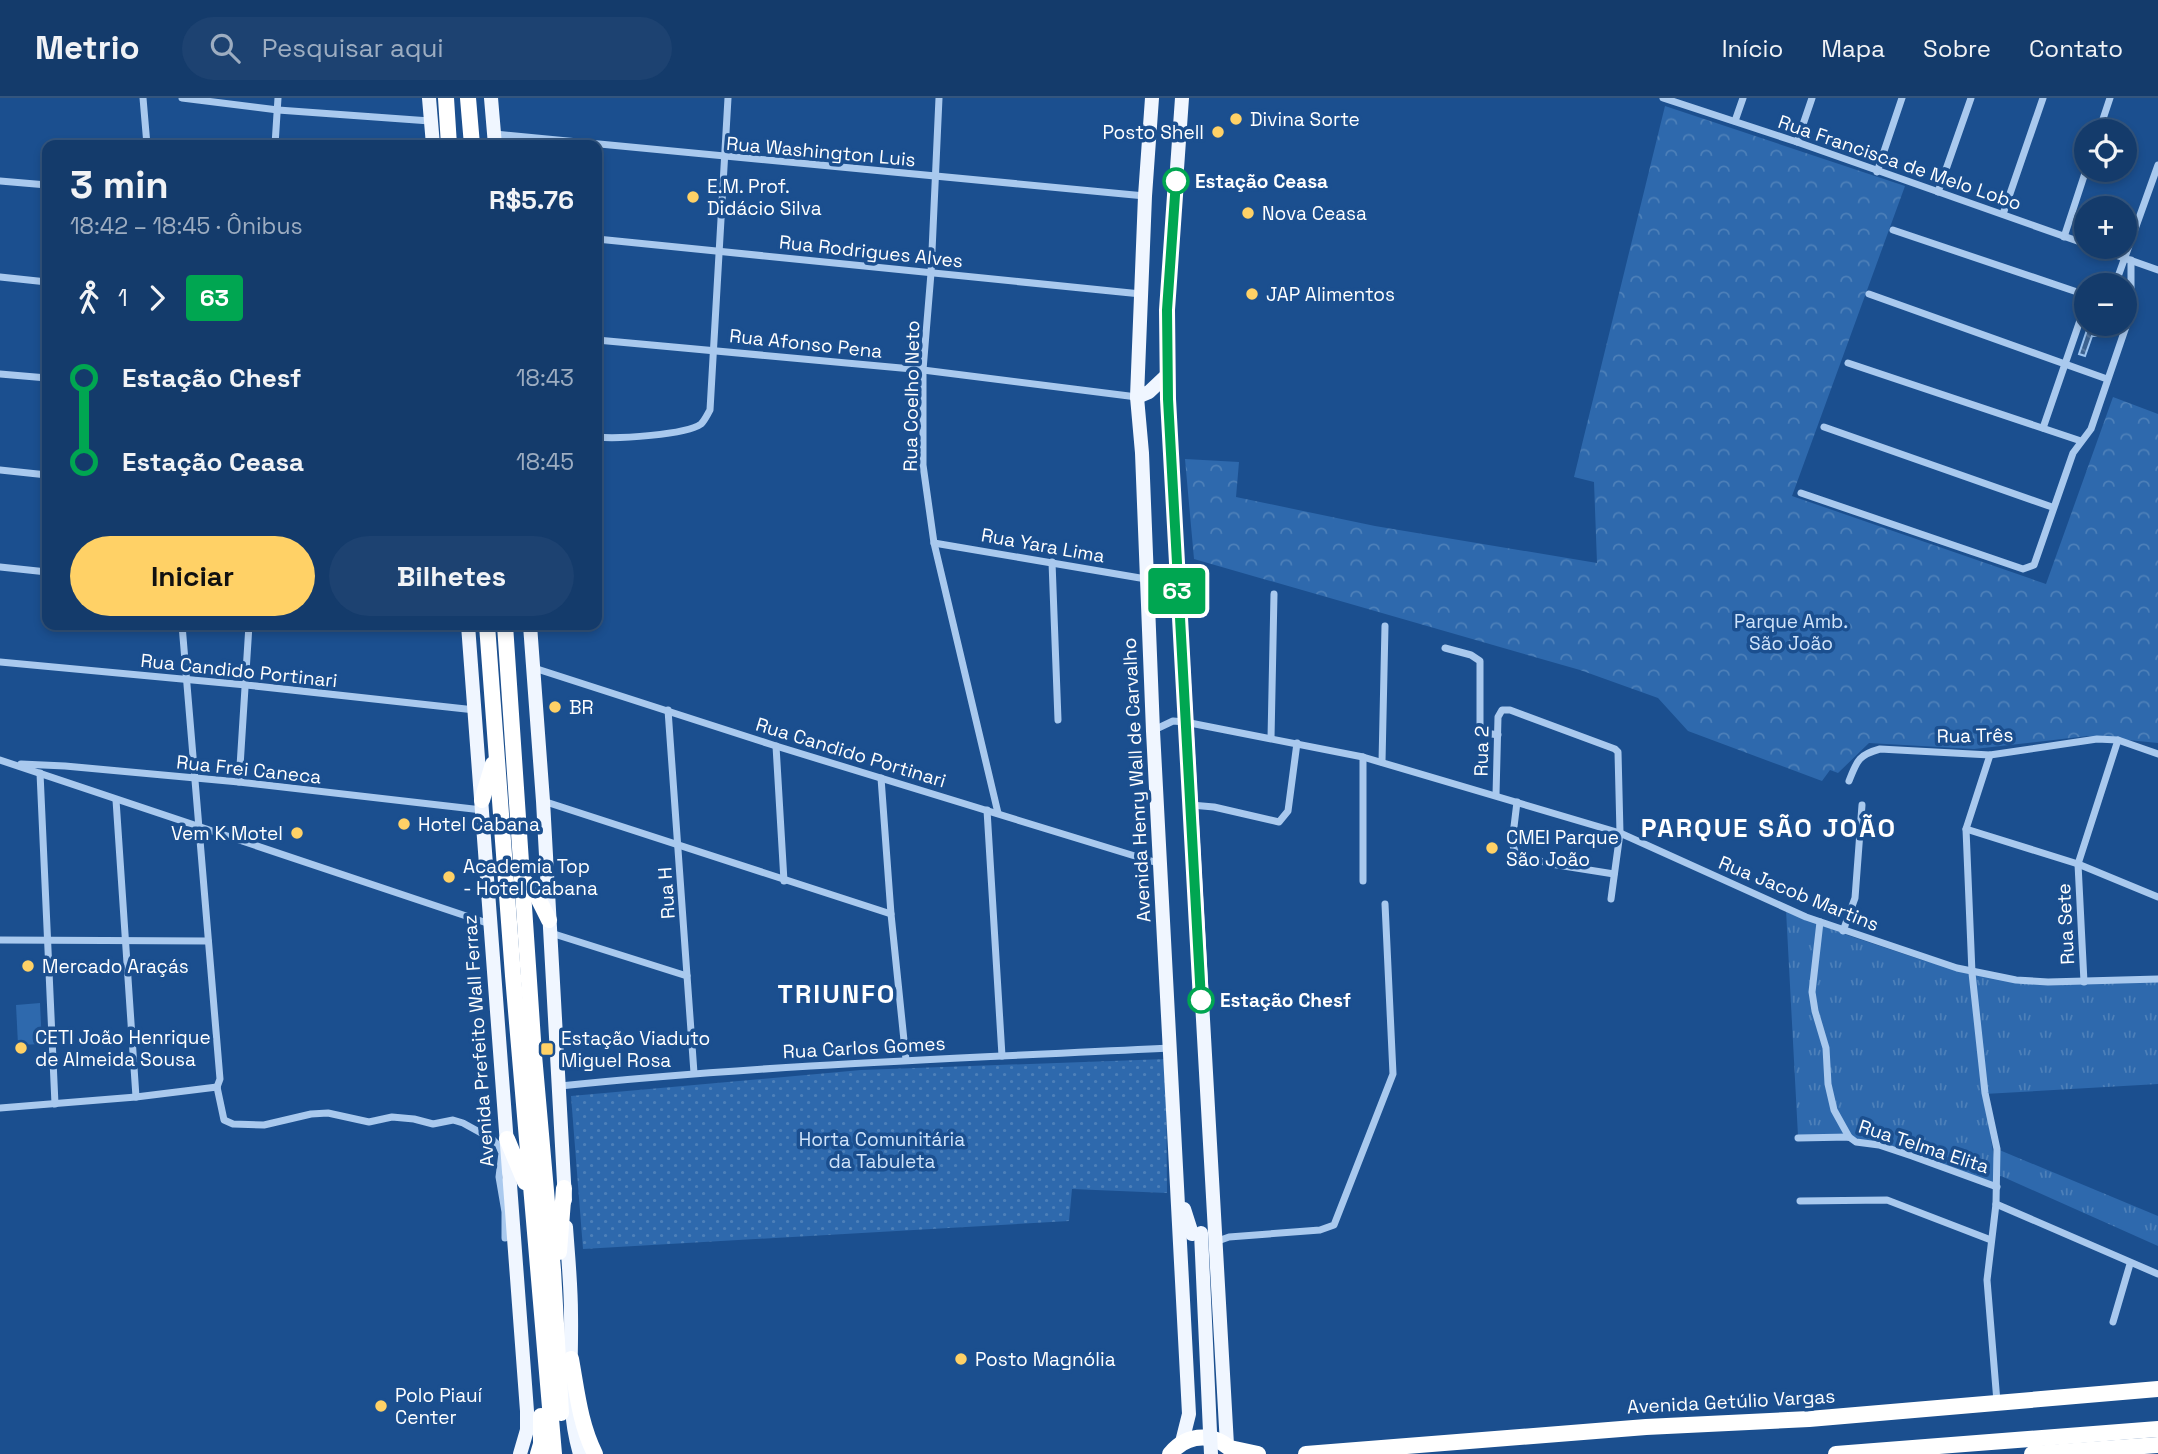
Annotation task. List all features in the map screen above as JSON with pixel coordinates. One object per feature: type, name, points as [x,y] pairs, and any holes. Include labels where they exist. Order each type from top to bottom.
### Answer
[{"type":"highway","points":[[446,98],[449,140]]},
{"type":"highway","points":[[468,98],[472,140]]},
{"type":"highway","name":"Avenida Prefeito Wall Ferraz","points":[[486,630],[531,1195],[548,1299]]},
{"type":"highway","name":"Avenida Prefeito Wall Ferraz","points":[[505,630],[548,1299],[563,1454]]},
{"type":"highway","points":[[482,805],[496,755]]},
{"type":"highway","points":[[522,879],[535,892],[550,927]]},
{"type":"highway","points":[[505,1148],[531,1195]]},
{"type":"highway","points":[[538,1454],[542,1432],[536,1338],[548,1299],[564,1188]]},
{"type":"highway","name":"Avenida Prefeito Wall Ferraz","points":[[552,1348],[554,1454]]},
{"type":"highway","points":[[570,1359],[582,1421],[595,1454]]},
{"type":"highway","name":"Avenida Getúlio Vargas","points":[[1306,1454],[1382,1451],[1646,1427],[1809,1419],[2158,1389]]},
{"type":"highway","points":[[1836,1454],[2158,1429]]},
{"type":"highway","points":[[1161,1454],[1194,1438],[1205,1437],[1231,1449],[1258,1454]]},
{"type":"highway","points":[[2032,1454],[2158,1445]]},
{"type":"highway","points":[[1940,1446],[1968,1454]]},
{"type":"main road","points":[[429,98],[433,140]]},
{"type":"main road","points":[[491,98],[494,140]]},
{"type":"main road","name":"Avenida Henry Wall de Carvalho","points":[[1149,98],[1136,397],[1142,453],[1153,731],[1189,1414],[1178,1447]]},
{"type":"main road","points":[[1182,98],[1167,310],[1169,453],[1215,1242],[1231,1449]]},
{"type":"main road","points":[[1136,397],[1149,392],[1167,375]]},
{"type":"main road","name":"Avenida Prefeito Wall Ferraz","points":[[468,630],[505,1148],[527,1411],[527,1430],[520,1454]]},
{"type":"main road","points":[[530,630],[560,1086],[571,1313],[569,1391],[572,1427],[580,1454]]},
{"type":"main road","points":[[1203,1454],[1196,1233],[1212,1191]]},
{"type":"main road","points":[[1178,1195],[1196,1233],[1211,1454]]},
{"type":"street","points":[[143,98],[147,140]]},
{"type":"street","points":[[182,98],[278,110],[431,121]]},
{"type":"street","points":[[275,140],[278,98]]},
{"type":"street","points":[[602,437],[625,439],[689,428],[702,423],[710,410],[728,98]]},
{"type":"street","name":"Rua Coelho Neto","points":[[939,98],[931,273],[923,370],[923,465],[934,542],[998,813]]},
{"type":"street","name":"Rua Francisca de Melo Lobo","points":[[1663,98],[1797,142],[2074,240]]},
{"type":"street","points":[[1735,121],[1743,98]]},
{"type":"street","points":[[1797,142],[1812,98]]},
{"type":"street","points":[[1877,172],[1902,98]]},
{"type":"street","points":[[1938,192],[1971,98]]},
{"type":"street","points":[[2003,214],[2043,98]]},
{"type":"street","points":[[2103,119],[2110,98]]},
{"type":"street","name":"Rua Washington Luis","points":[[602,148],[1145,196]]},
{"type":"street","points":[[2137,231],[2158,165]]},
{"type":"street","points":[[0,181],[42,185]]},
{"type":"street","points":[[2064,237],[2082,182]]},
{"type":"street","points":[[1893,230],[2074,291]]},
{"type":"street","name":"Rua Rodrigues Alves","points":[[602,239],[1142,295]]},
{"type":"street","points":[[2128,259],[2158,270]]},
{"type":"street","points":[[2121,273],[2128,259]]},
{"type":"street","points":[[2128,259],[2129,273]]},
{"type":"street","points":[[0,277],[42,281]]},
{"type":"street","points":[[1869,294],[2107,379]]},
{"type":"street","points":[[2043,428],[2075,336]]},
{"type":"street","points":[[1801,493],[2023,569],[2034,565],[2073,453],[2091,429],[2122,336]]},
{"type":"street","name":"Rua Afonso Pena","points":[[602,340],[923,370],[1136,397]]},
{"type":"street","points":[[1848,363],[2081,441]]},
{"type":"street","points":[[0,374],[42,378]]},
{"type":"street","points":[[1824,427],[2053,507]]},
{"type":"street","points":[[0,470],[42,474]]},
{"type":"street","name":"Rua Yara Lima","points":[[934,542],[1146,579]]},
{"type":"street","points":[[1052,562],[1058,720]]},
{"type":"street","points":[[0,567],[42,571]]},
{"type":"street","points":[[1271,738],[1275,594]]},
{"type":"street","points":[[1382,762],[1385,626]]},
{"type":"street","points":[[182,630],[220,1079],[217,1087],[224,1120],[233,1125],[264,1125],[311,1114],[328,1113],[369,1122],[392,1117],[433,1124],[453,1120],[505,1148],[499,1177],[505,1212],[505,1238]]},
{"type":"street","points":[[239,782],[249,630]]},
{"type":"street","points":[[1445,648],[1471,655],[1480,661],[1480,726],[1486,733],[1498,735]]},
{"type":"street","name":"Rua Candido Portinari","points":[[0,662],[475,710]]},
{"type":"street","name":"Rua Candido Portinari","points":[[533,667],[776,746],[1161,864]]},
{"type":"street","name":"Rua H","points":[[668,710],[694,1073]]},
{"type":"street","name":"Rua 2","points":[[1496,795],[1498,717],[1502,710],[1510,710],[1618,752],[1620,832]]},
{"type":"street","name":"Rua Jacob Martins","points":[[1153,731],[1173,721],[1271,738],[1363,757],[1496,795],[1620,832],[1820,922],[1972,971],[2016,980],[2084,982],[2158,979]]},
{"type":"street","name":"Rua Três","points":[[1849,781],[1857,761],[1864,753],[1880,749],[1990,755],[2097,739],[2118,740],[2158,754]]},
{"type":"street","points":[[2078,864],[2118,740]]},
{"type":"street","points":[[1189,804],[1279,822],[1288,811],[1297,743]]},
{"type":"street","points":[[776,746],[784,881]]},
{"type":"street","points":[[1990,755],[1966,829],[1972,971],[1985,1093],[1997,1149],[1996,1204],[1987,1280],[1996,1359],[1997,1403]]},
{"type":"street","points":[[1363,757],[1363,881]]},
{"type":"street","points":[[0,760],[490,924]]},
{"type":"street","name":"Rua Frei Caneca","points":[[13,764],[65,766],[482,805]]},
{"type":"street","points":[[40,773],[55,1104]]},
{"type":"street","points":[[881,778],[906,1060]]},
{"type":"street","points":[[116,800],[136,1097]]},
{"type":"street","points":[[543,801],[891,914]]},
{"type":"street","points":[[1517,802],[1512,845],[1516,854],[1551,864],[1614,874]]},
{"type":"street","points":[[1843,931],[1854,898],[1862,805]]},
{"type":"street","points":[[987,810],[1002,1056]]},
{"type":"street","points":[[1966,829],[2078,864],[2158,897]]},
{"type":"street","points":[[1611,898],[1620,832]]},
{"type":"street","name":"Rua Sete","points":[[2078,864],[2084,982]]},
{"type":"street","points":[[1215,1242],[1229,1237],[1320,1230],[1334,1225],[1393,1074],[1385,904]]},
{"type":"street","points":[[1820,922],[1812,984],[1814,1002],[1826,1048],[1828,1084],[1834,1110],[1849,1138]]},
{"type":"street","points":[[550,927],[687,976]]},
{"type":"street","points":[[0,940],[208,941]]},
{"type":"street","name":"Rua Carlos Gomes","points":[[560,1086],[694,1073],[1171,1048]]},
{"type":"street","points":[[0,1108],[136,1097],[217,1087]]},
{"type":"street","name":"Rua Telma Elita","points":[[1798,1139],[1849,1138],[1856,1142],[1879,1145],[1997,1187]]},
{"type":"street","points":[[1800,1201],[1887,1200],[1991,1240]]},
{"type":"street","name":"Rua Telma Elita","points":[[1996,1204],[2158,1274]]},
{"type":"street","points":[[2113,1322],[2130,1264]]},
{"type":"green space","name":"Parque Amb. São João","points":[[1665,106],[1905,186],[1792,496],[2046,584],[2113,397],[2158,414],[2158,743],[2088,736],[1974,749],[1869,743],[1838,773],[1830,770],[1822,781],[1688,731],[1658,698],[1580,670],[1194,559],[1185,459],[1239,462],[1236,497],[1375,526],[1597,563],[1594,482],[1574,477]]},
{"type":"green space","points":[[1786,910],[1847,935],[1925,961],[2016,980],[2158,980],[2158,1084],[1984,1094],[1996,1171],[1997,1149],[2158,1216],[2158,1246],[2001,1176],[1997,1177],[1997,1187],[1897,1147],[1849,1137],[1798,1136]]},
{"type":"green space","points":[[40,1003],[42,1044],[18,1045],[16,1005]]},
{"type":"green space","name":"Horta Comunitária da Tabuleta","points":[[1166,1059],[1167,1193],[1072,1189],[1069,1221],[583,1249],[571,1096],[861,1070]]},
{"type":"water","points":[[2085,336],[2092,336],[2085,356],[2079,354]]},
{"type":"bus line","name":"63","points":[[1176,181],[1167,310],[1169,453],[1201,1000]]},
{"type":"place","name":"Divina Sorte","points":[[1236,119]]},
{"type":"place","name":"Posto Shell","points":[[1218,132]]},
{"type":"place","name":"Estação Ceasa","points":[[1176,181]]},
{"type":"place","name":"E.M. Prof. Didácio Silva","points":[[693,197]]},
{"type":"place","name":"Nova Ceasa","points":[[1248,213]]},
{"type":"place","name":"JAP Alimentos","points":[[1252,294]]},
{"type":"place","name":"BR","points":[[555,707]]},
{"type":"place","name":"Hotel Cabana","points":[[404,824]]},
{"type":"place","name":"Vem K Motel","points":[[297,833]]},
{"type":"place","name":"CMEI Parque São João","points":[[1492,848]]},
{"type":"place","name":"Academia Top - Hotel Cabana","points":[[449,877]]},
{"type":"place","name":"Mercado Araçás","points":[[28,966]]},
{"type":"place","name":"Estação Chesf","points":[[1201,1000]]},
{"type":"place","name":"CETI João Henrique de Almeida Sousa","points":[[21,1048]]},
{"type":"place","name":"Estação Viaduto Miguel Rosa","points":[[547,1049]]},
{"type":"place","name":"Posto Magnólia","points":[[961,1359]]},
{"type":"place","name":"Polo Piauí Center","points":[[381,1406]]},
{"type":"district","name":"PARQUE SÃO JOÃO","points":[[1769,828]]},
{"type":"district","name":"TRIUNFO","points":[[837,994]]}]
